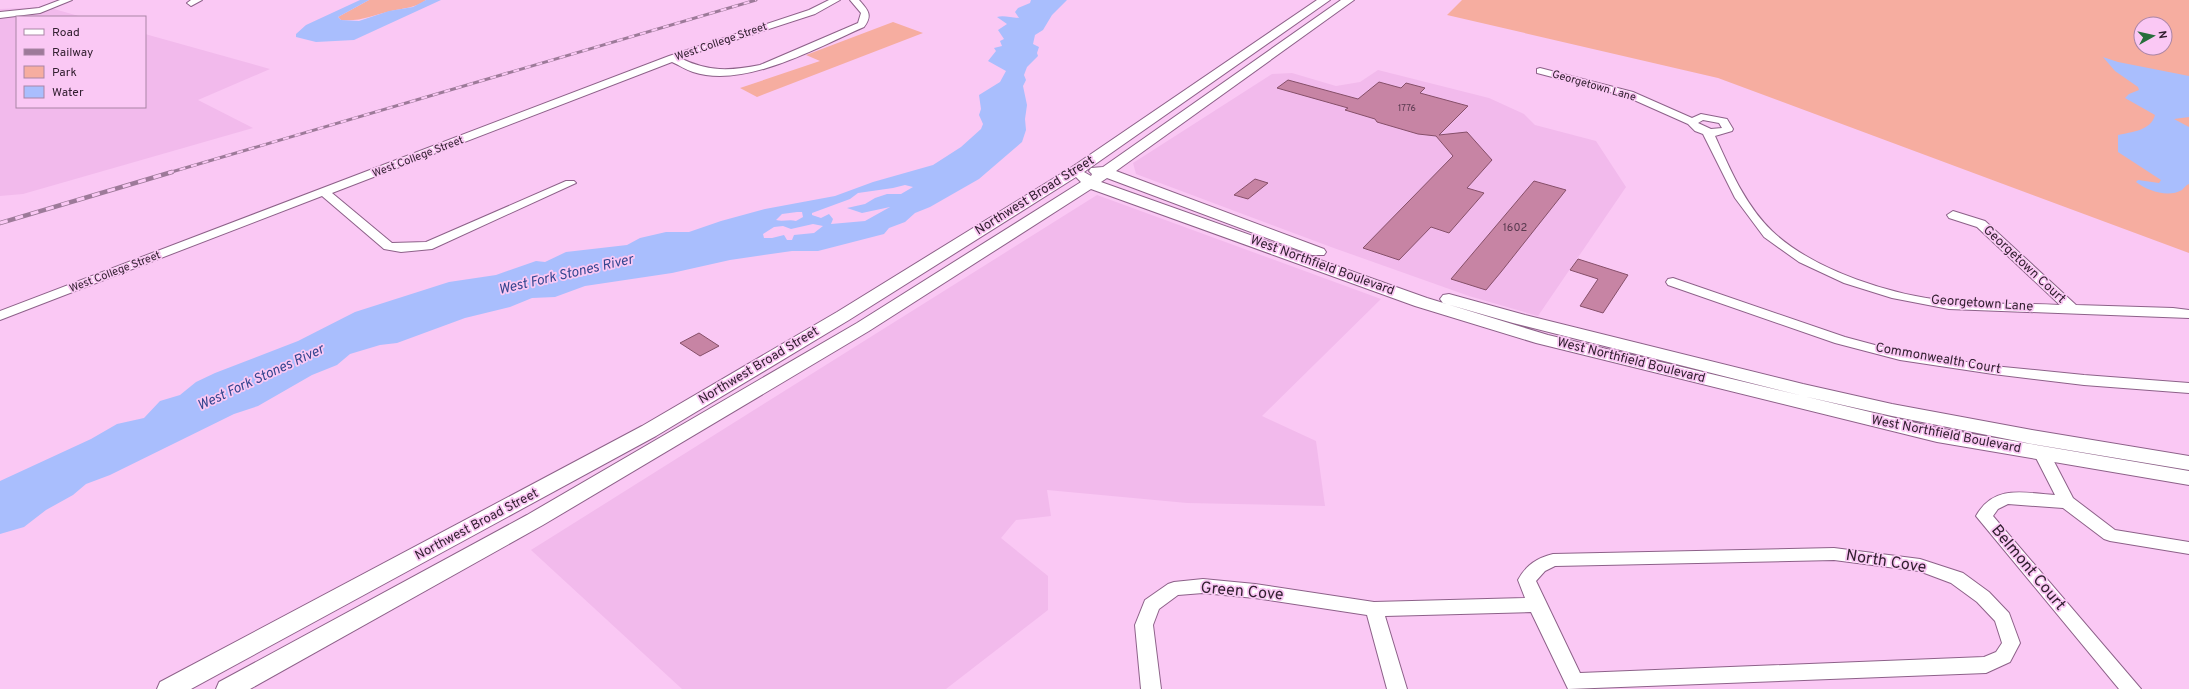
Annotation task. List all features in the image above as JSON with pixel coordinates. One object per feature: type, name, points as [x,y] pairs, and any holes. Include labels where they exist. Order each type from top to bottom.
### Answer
[{"type":"main road","name":"Northwest Broad Street","points":[[169,689],[345,596],[649,431],[843,316],[1090,175],[1216,75],[1324,0]]},
{"type":"main road","name":"Northwest Broad Street","points":[[232,687],[535,520],[863,327],[1234,80],[1348,0]]},
{"type":"main road","points":[[1305,13],[1323,18]]},
{"type":"main road","points":[[1256,47],[1274,52]]},
{"type":"main road","points":[[1216,75],[1234,80]]},
{"type":"main road","name":"West Northfield Boulevard","points":[[1090,175],[1472,319],[1549,341],[1826,402],[1932,418],[2189,463]]},
{"type":"main road","points":[[843,316],[863,327]]},
{"type":"main road","name":"West Northfield Boulevard","points":[[1826,402],[1936,435],[2189,478]]},
{"type":"main road","points":[[649,431],[667,443]]},
{"type":"main road","points":[[345,596],[363,616]]},
{"type":"main road","points":[[222,661],[232,687]]},
{"type":"street","points":[[0,15],[40,10],[68,0]]},
{"type":"street","name":"West College Street","points":[[0,316],[672,58],[722,40],[812,12],[836,0]]},
{"type":"street","points":[[672,58],[696,70],[715,72],[744,71],[763,66],[861,25],[865,19],[865,13],[854,0]]},
{"type":"street","name":"Georgetown Lane","points":[[1540,71],[1630,94],[1692,122],[1696,126],[1706,131],[1721,163],[1754,219],[1769,236],[1800,258],[1837,275],[1878,290],[1941,304],[2173,312],[2189,314]]},
{"type":"street","points":[[1692,122],[1701,117],[1712,118],[1723,121],[1728,126],[1728,129],[1722,132],[1706,131]]},
{"type":"street","points":[[324,192],[388,246],[414,248],[442,241],[570,183]]},
{"type":"street","name":"Georgetown Court","points":[[1952,214],[1981,224],[2072,309]]},
{"type":"street","name":"Commonwealth Court","points":[[1673,282],[1840,340],[1900,356],[1993,370],[2084,380],[2189,388]]},
{"type":"street","points":[[2041,452],[2068,502],[2110,535],[2189,548]]},
{"type":"street","name":"Belmont Court","points":[[2068,502],[2006,498],[1992,505],[1984,516],[2131,689]]},
{"type":"street","name":"North Cove","points":[[1537,605],[1527,580],[1539,566],[1553,560],[1834,554],[1920,565],[1957,578],[1983,597],[2003,618],[2011,643],[2003,657],[1986,665],[1577,685]]},
{"type":"street","name":"Green Cove","points":[[1151,689],[1144,625],[1151,605],[1174,589],[1204,586],[1255,591],[1374,609],[1537,605]]},
{"type":"street","points":[[1537,605],[1577,685]]},
{"type":"street","points":[[1374,609],[1397,689]]},
{"type":"shaded area","points":[[47,7],[78,16],[16,16],[16,108],[146,108],[146,34],[270,69],[198,100],[253,128],[23,194],[0,196],[0,9]]},
{"type":"shaded area","points":[[1378,70],[1489,98],[1524,114],[1535,125],[1596,141],[1626,187],[1538,316],[1469,296],[1331,247],[1136,174],[1133,163],[1272,74],[1292,73],[1336,86],[1360,82]]},
{"type":"shaded area","points":[[1097,195],[1381,299],[1262,416],[1316,441],[1325,506],[1187,503],[1047,490],[1051,516],[1016,520],[1001,538],[1048,576],[1048,610],[946,689],[682,689],[531,550]]},
{"type":"green space","points":[[369,0],[426,0],[414,6],[360,19],[341,20],[338,17]]},
{"type":"green space","points":[[1462,0],[2189,0],[2189,253],[1718,78],[1447,15]]},
{"type":"green space","points":[[893,22],[923,33],[757,97],[740,88],[820,61],[806,55]]},
{"type":"water","points":[[360,0],[369,0],[338,17],[341,20],[359,21],[389,11],[413,7],[426,0],[441,0],[354,40],[316,42],[296,37],[296,34],[306,25]]},
{"type":"water","name":"West Fork Stones River","points":[[1031,0],[1067,0],[1052,15],[1043,30],[1035,35],[1033,44],[1039,47],[1037,53],[1038,56],[1027,67],[1024,75],[1026,80],[1023,86],[1027,105],[1025,119],[1026,130],[1022,142],[979,179],[930,207],[915,213],[905,222],[889,228],[884,234],[818,251],[792,251],[730,260],[672,273],[585,286],[555,297],[532,298],[510,307],[465,318],[397,343],[380,345],[350,354],[337,365],[312,375],[258,406],[234,414],[110,475],[86,484],[73,495],[46,510],[24,527],[0,534],[0,481],[91,439],[117,424],[144,418],[160,401],[180,395],[196,382],[215,373],[298,341],[355,312],[449,282],[496,275],[536,261],[545,262],[566,252],[627,245],[640,238],[666,232],[689,232],[721,221],[765,209],[835,196],[873,182],[933,165],[961,147],[981,129],[983,124],[979,115],[981,109],[979,95],[1000,82],[1006,71],[988,61],[996,51],[994,48],[1002,46],[1000,41],[1004,39],[998,30],[1007,24],[997,17],[1002,16],[1019,18],[1015,12],[1018,8],[1030,3]],"holes":[[[905,185],[913,187],[901,194],[887,194],[875,198],[865,204],[847,208],[862,213],[890,207],[865,221],[831,224],[833,219],[829,214],[821,218],[812,215],[812,213],[850,199],[858,193]],[[802,212],[803,217],[796,221],[776,220],[782,214]],[[813,224],[823,226],[814,233],[794,235],[792,240],[787,240],[784,235],[764,238],[763,234],[774,227],[783,226],[791,229]]]},
{"type":"water","points":[[2103,57],[2118,62],[2189,76],[2189,117],[2174,119],[2189,127],[2189,184],[2182,190],[2164,193],[2152,191],[2146,188],[2136,182],[2138,180],[2159,183],[2161,180],[2118,152],[2118,135],[2145,128],[2153,120],[2155,115],[2125,98],[2129,94],[2139,90],[2138,87],[2115,71]]},
{"type":"building","points":[[1288,80],[1358,99],[1379,82],[1401,88],[1406,83],[1425,88],[1420,93],[1468,106],[1439,135],[1467,132],[1492,160],[1467,188],[1484,193],[1449,233],[1431,227],[1399,260],[1363,248],[1453,156],[1436,136],[1418,134],[1377,122],[1375,119],[1345,110],[1348,108],[1277,88]]},
{"type":"building","points":[[1255,179],[1268,183],[1248,199],[1234,195]]},
{"type":"building","points":[[1534,181],[1566,190],[1486,290],[1451,279]]},
{"type":"building","points":[[1578,259],[1628,275],[1603,313],[1580,306],[1598,279],[1570,270]]},
{"type":"building","points":[[699,333],[719,346],[700,356],[680,343]]},
{"type":"railway","points":[[168,173],[756,0]]},
{"type":"railway","points":[[0,223],[172,172]]}]
